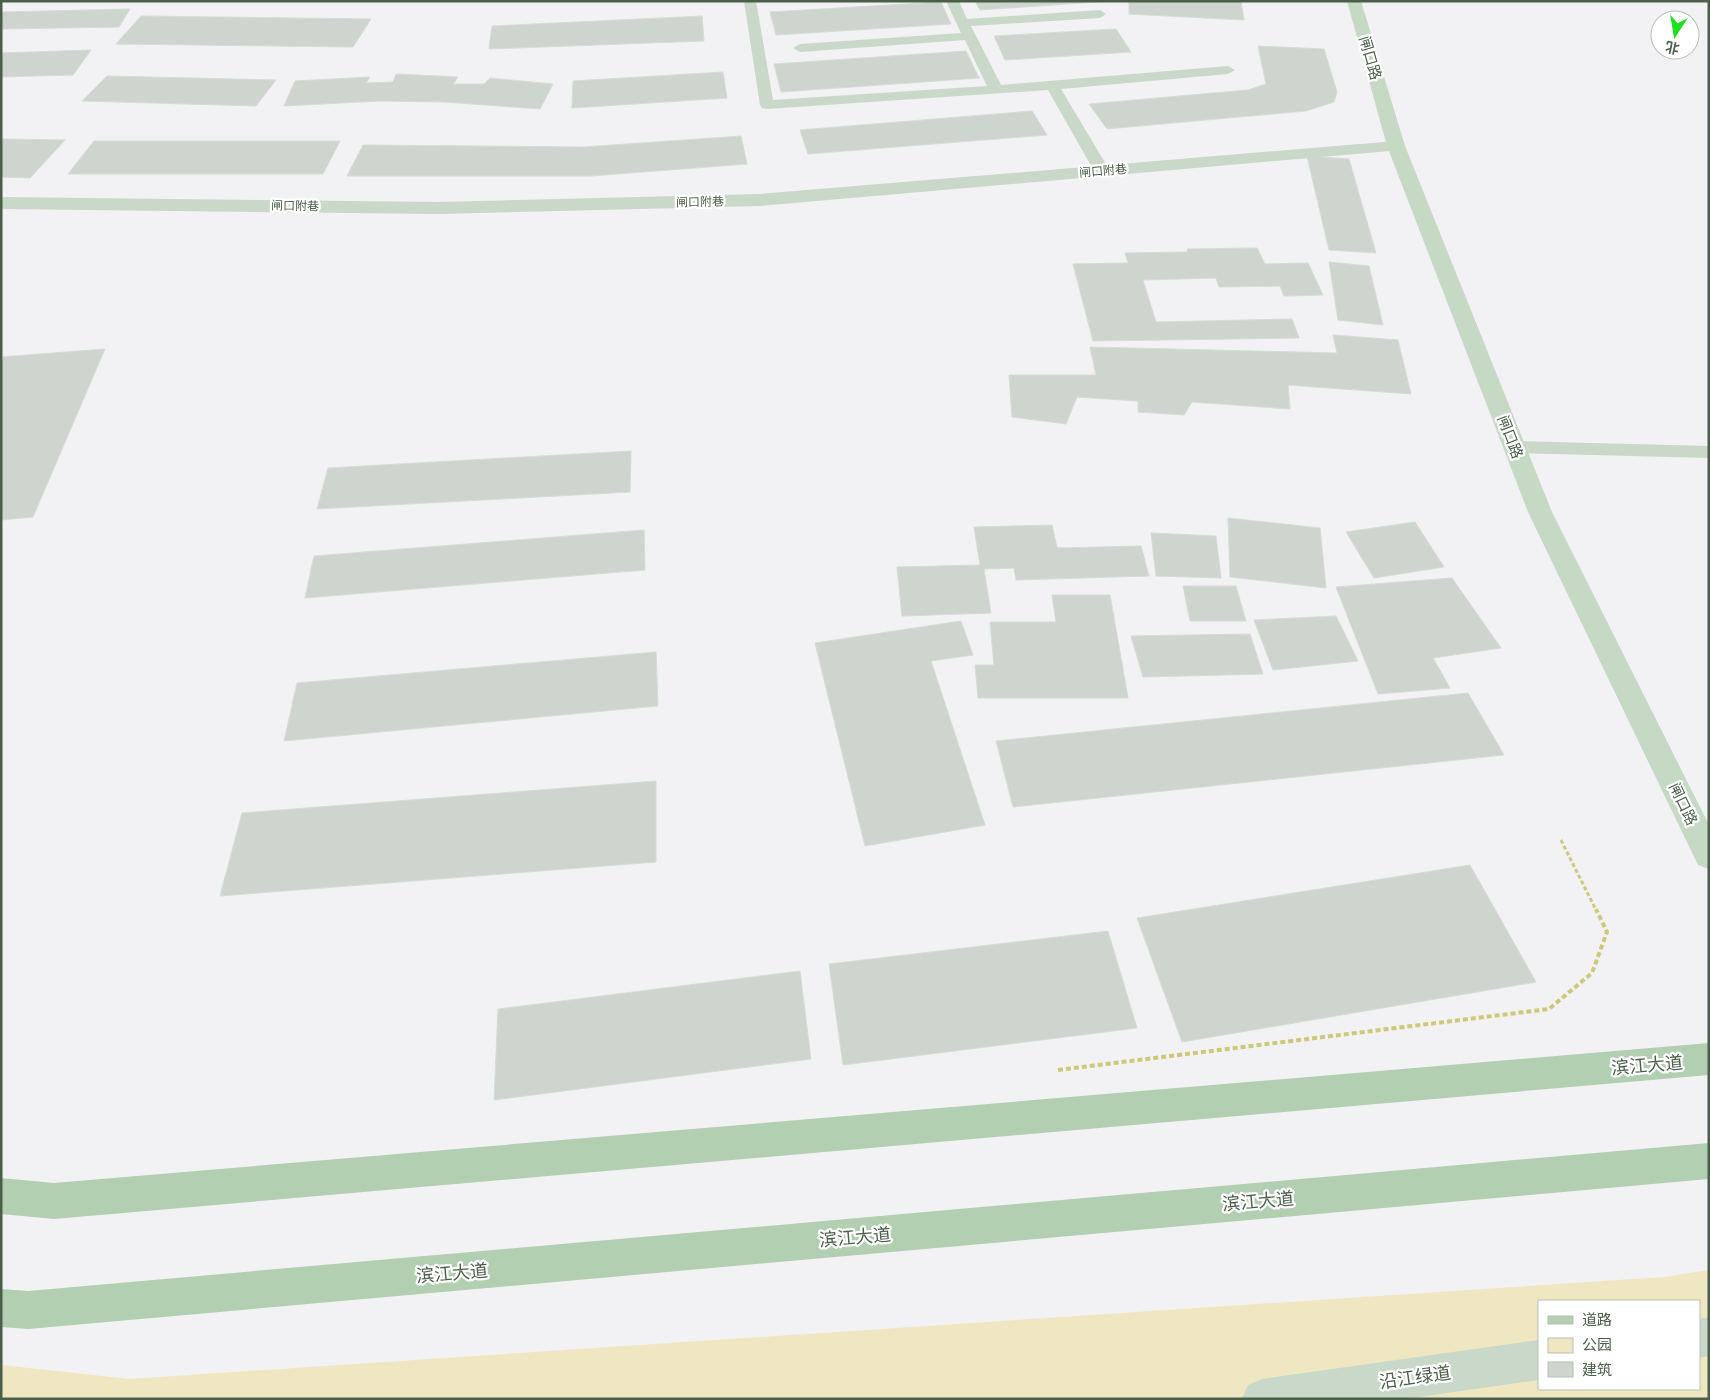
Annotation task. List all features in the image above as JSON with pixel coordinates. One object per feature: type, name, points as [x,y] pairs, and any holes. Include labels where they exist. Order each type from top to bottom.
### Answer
[{"type":"main road","name":"滨江大道","points":[[1,1196],[54,1201],[1709,1059]]},
{"type":"main road","name":"滨江大道","points":[[1,1308],[28,1310],[1709,1160]]},
{"type":"street","name":"闸口路","points":[[1354,1],[1396,146],[1540,512],[1709,856]]},
{"type":"street","name":"闸口附巷","points":[[1,203],[439,208],[760,200],[1396,146]]},
{"type":"street","name":"沿江绿道","points":[[1262,1399],[1538,1360]]},
{"type":"lane","points":[[750,1],[767,105],[996,90],[1228,70]]},
{"type":"lane","points":[[952,1],[996,90]]},
{"type":"lane","points":[[800,48],[1100,14]]},
{"type":"lane","points":[[1052,85],[1102,171]]},
{"type":"lane","points":[[1514,447],[1709,452]]},
{"type":"path","points":[[1057,1070],[1549,1009],[1592,973],[1606,932],[1561,840]]},
{"type":"green space","points":[[1709,1270],[1709,1399],[1,1399],[1,1365],[130,1379],[1664,1277]]},
{"type":"building","points":[[975,1],[1097,1],[1097,2],[980,10]]},
{"type":"building","points":[[1129,1],[1241,1],[1244,20],[1129,14]]},
{"type":"building","points":[[941,2],[951,24],[776,35],[770,12]]},
{"type":"building","points":[[130,9],[119,27],[1,29],[1,12]]},
{"type":"building","points":[[141,16],[371,19],[353,47],[116,44]]},
{"type":"building","points":[[702,16],[704,41],[489,49],[492,26]]},
{"type":"building","points":[[1116,29],[1131,52],[1005,60],[994,36]]},
{"type":"building","points":[[1258,46],[1324,49],[1337,92],[1334,102],[1306,111],[1107,129],[1089,104],[1248,90],[1266,84]]},
{"type":"building","points":[[91,50],[73,75],[1,77],[1,53]]},
{"type":"building","points":[[966,51],[979,78],[781,92],[774,64]]},
{"type":"building","points":[[723,72],[727,98],[572,108],[573,81]]},
{"type":"building","points":[[396,74],[458,77],[453,84],[484,84],[490,78],[553,84],[540,109],[444,102],[380,101],[284,106],[295,81],[370,77],[366,83],[393,82]]},
{"type":"building","points":[[107,76],[276,80],[256,106],[82,101]]},
{"type":"building","points":[[1032,111],[1047,135],[808,154],[800,130]]},
{"type":"building","points":[[741,136],[747,164],[591,176],[347,176],[363,145],[584,147]]},
{"type":"building","points":[[1,139],[65,140],[30,178],[1,177]]},
{"type":"building","points":[[94,141],[340,141],[323,174],[68,174]]},
{"type":"building","points":[[1307,156],[1349,159],[1376,253],[1329,250]]},
{"type":"building","points":[[1257,248],[1265,264],[1308,263],[1323,295],[1284,296],[1280,286],[1219,287],[1216,278],[1143,280],[1156,322],[1292,319],[1299,338],[1093,341],[1073,264],[1128,263],[1125,253],[1188,252],[1187,249]]},
{"type":"building","points":[[1329,262],[1369,266],[1383,325],[1338,320]]},
{"type":"building","points":[[1333,335],[1398,340],[1411,394],[1288,385],[1290,409],[1192,402],[1184,415],[1138,412],[1138,401],[1077,397],[1066,424],[1012,417],[1009,375],[1096,375],[1090,347],[1337,353]]},
{"type":"building","points":[[105,349],[33,517],[1,520],[1,357]]},
{"type":"building","points":[[631,451],[630,492],[317,509],[328,468]]},
{"type":"building","points":[[1228,518],[1320,528],[1326,588],[1230,577]]},
{"type":"building","points":[[1415,522],[1444,567],[1374,578],[1346,532]]},
{"type":"building","points":[[1052,525],[1057,548],[1141,546],[1149,576],[1016,580],[1014,568],[984,569],[991,613],[902,616],[897,567],[980,565],[974,527]]},
{"type":"building","points":[[644,530],[645,570],[305,598],[314,556]]},
{"type":"building","points":[[1151,533],[1216,536],[1221,578],[1156,576]]},
{"type":"building","points":[[1452,578],[1501,648],[1433,658],[1450,688],[1378,694],[1336,587]]},
{"type":"building","points":[[1183,586],[1236,586],[1246,621],[1190,621]]},
{"type":"building","points":[[1052,595],[1110,595],[1128,698],[978,698],[975,665],[994,665],[990,622],[1056,622]]},
{"type":"building","points":[[1336,616],[1358,661],[1273,670],[1254,620]]},
{"type":"building","points":[[961,621],[973,655],[931,661],[985,825],[865,846],[815,643]]},
{"type":"building","points":[[1250,634],[1263,674],[1143,677],[1131,636]]},
{"type":"building","points":[[656,652],[658,706],[284,741],[297,683]]},
{"type":"building","points":[[1468,693],[1504,755],[1013,807],[996,741]]},
{"type":"building","points":[[656,781],[656,862],[220,896],[242,813]]},
{"type":"building","points":[[1470,865],[1536,982],[1182,1042],[1137,918]]},
{"type":"building","points":[[1108,931],[1137,1028],[843,1065],[829,964]]},
{"type":"building","points":[[800,971],[811,1059],[494,1100],[498,1009]]}]
